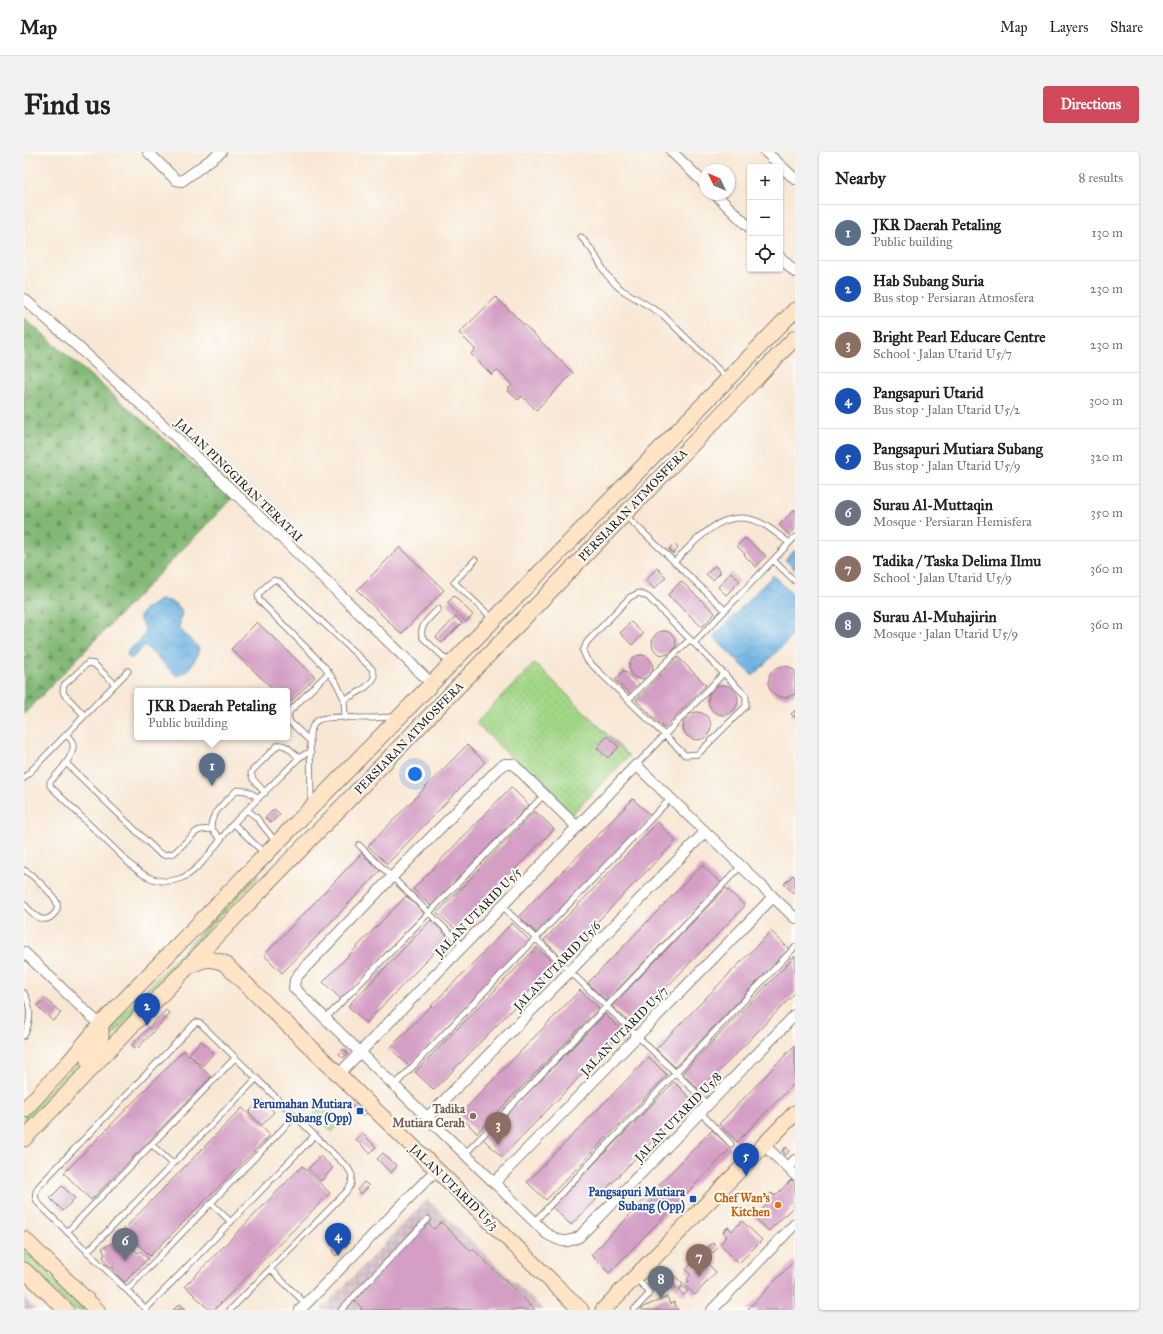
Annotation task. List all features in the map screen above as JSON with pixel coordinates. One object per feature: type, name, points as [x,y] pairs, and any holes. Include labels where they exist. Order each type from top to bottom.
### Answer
[{"type":"street","points":[[148,152],[176,180],[182,181],[221,152]]},
{"type":"street","points":[[672,152],[699,178]]},
{"type":"street","points":[[766,152],[795,179]]},
{"type":"street","points":[[721,200],[747,225]]},
{"type":"street","points":[[783,260],[795,272]]},
{"type":"street","name":"JALAN PINGGIRAN TERATAI","points":[[24,299],[124,388],[432,684]]},
{"type":"street","name":"PERSIARAN ATMOSFERA","points":[[24,1140],[226,928],[311,808],[795,310]]},
{"type":"street","name":"PERSIARAN ATMOSFERA","points":[[24,1110],[69,1062],[100,1025],[275,857],[295,856],[795,338]]},
{"type":"street","points":[[534,1222],[294,988],[295,980],[299,974],[499,768],[506,764],[513,764],[577,827]]},
{"type":"street","points":[[636,765],[795,918]]},
{"type":"street","name":"JALAN UTARID U5/5","points":[[338,1075],[636,765]]},
{"type":"street","name":"JALAN UTARID U5/6","points":[[427,1118],[705,832]]},
{"type":"street","name":"JALAN UTARID U5/7","points":[[494,1183],[773,897]]},
{"type":"street","points":[[224,964],[221,951],[221,941],[226,928]]},
{"type":"street","points":[[24,952],[100,1025],[101,1039],[98,1050],[67,1086],[51,1112]]},
{"type":"street","points":[[188,967],[200,960],[213,959],[224,964]]},
{"type":"street","name":"JALAN UTARID U5/3","points":[[224,964],[581,1310]]},
{"type":"street","name":"JALAN UTARID U5/8","points":[[534,1222],[547,1234],[559,1240],[568,1242],[579,1237],[795,1015]]},
{"type":"street","points":[[603,1310],[795,1113]]},
{"type":"street","points":[[764,1145],[793,1168]]},
{"type":"street","points":[[303,1307],[436,1170]]},
{"type":"street","points":[[712,1310],[795,1224]]},
{"type":"street","points":[[24,1239],[98,1310]]},
{"type":"street","points":[[24,1270],[66,1310]]},
{"type":"lane","points":[[581,237],[592,250],[606,274],[615,284],[662,314],[728,378]]},
{"type":"lane","points":[[624,514],[725,610]]},
{"type":"lane","points":[[674,562],[708,529],[719,523],[737,518],[747,518],[760,523],[770,528],[789,543]]},
{"type":"lane","points":[[628,700],[725,610],[795,537]]},
{"type":"lane","points":[[475,560],[454,582],[494,620]]},
{"type":"lane","points":[[773,560],[795,581]]},
{"type":"lane","points":[[344,699],[355,695],[374,678],[372,669],[280,582],[274,580],[258,595],[259,600],[338,684],[344,699],[345,718]]},
{"type":"lane","points":[[639,593],[648,597],[692,641],[746,696],[746,706],[698,754],[685,755],[587,660],[583,651],[586,642],[630,597],[639,593]]},
{"type":"lane","points":[[438,609],[426,622],[421,634],[451,664]]},
{"type":"lane","points":[[84,715],[64,694],[64,685],[88,663],[94,664],[115,684]]},
{"type":"lane","points":[[24,778],[128,671]]},
{"type":"lane","points":[[290,710],[328,672]]},
{"type":"lane","points":[[636,765],[724,673]]},
{"type":"lane","points":[[311,808],[310,733],[312,726],[316,721],[323,718],[400,717]]},
{"type":"lane","points":[[290,722],[310,741]]},
{"type":"lane","points":[[66,734],[73,745],[72,750],[66,763],[50,782],[50,786],[142,875],[162,882],[178,879],[190,874],[247,810],[299,758],[305,754],[311,753]]},
{"type":"lane","points":[[265,793],[253,779],[251,773],[252,771],[278,745],[281,744],[285,745],[299,758]]},
{"type":"lane","points":[[66,763],[158,852],[164,855],[174,853],[196,832],[200,830],[212,829]]},
{"type":"lane","points":[[221,839],[212,829],[214,813],[237,790],[247,792],[259,798]]},
{"type":"lane","points":[[326,1018],[544,795]]},
{"type":"lane","points":[[394,1086],[670,799]]},
{"type":"lane","points":[[247,810],[256,817],[275,857]]},
{"type":"lane","points":[[234,824],[275,857]]},
{"type":"lane","points":[[359,845],[463,946]]},
{"type":"lane","points":[[465,1154],[741,866]]},
{"type":"lane","points":[[24,870],[31,874],[55,898],[58,907],[56,914],[49,919],[43,920],[34,915],[24,904]]},
{"type":"lane","points":[[502,906],[708,1104]]},
{"type":"lane","points":[[534,1222],[795,947]]},
{"type":"lane","points":[[24,993],[30,1007],[28,1029],[24,1036]]},
{"type":"lane","points":[[230,1310],[346,1192],[351,1185],[352,1175],[348,1168],[315,1135],[201,1024],[196,1022],[194,1023],[36,1190],[36,1200],[39,1204],[147,1309],[315,1135]]},
{"type":"lane","points":[[67,1232],[235,1058]]},
{"type":"lane","points":[[87,1252],[257,1078]]},
{"type":"lane","points":[[700,1112],[731,1144]]},
{"type":"lane","points":[[127,1290],[295,1116]]},
{"type":"lane","points":[[152,1144],[173,1164]]},
{"type":"lane","points":[[211,1202],[231,1222]]},
{"type":"lane","points":[[342,1310],[428,1219]]},
{"type":"lane","points":[[270,1269],[303,1307]]},
{"type":"lane","points":[[634,1310],[649,1292],[635,1277]]},
{"type":"shaded area","points":[[427,1199],[544,1310],[321,1310]]},
{"type":"shaded area","points":[[24,1298],[36,1310],[24,1310]]},
{"type":"green space","points":[[24,318],[232,498],[24,714],[24,656],[26,654],[24,652]]},
{"type":"green space","points":[[535,663],[629,756],[571,815],[476,723]]},
{"type":"green space","points":[[257,873],[259,875],[191,947],[171,974],[103,1045],[102,1036]]},
{"type":"green space","points":[[93,1044],[91,1052],[57,1088],[36,1118],[24,1130],[24,1116]]},
{"type":"green space","points":[[323,1104],[341,1122],[332,1132],[314,1114]]},
{"type":"green space","points":[[24,1250],[85,1310],[74,1310],[24,1262]]},
{"type":"water","points":[[795,550],[795,570],[785,560]]},
{"type":"water","points":[[773,575],[795,597],[795,633],[753,676],[713,637]]},
{"type":"water","points":[[160,600],[173,602],[180,608],[182,611],[179,628],[195,643],[199,649],[196,658],[189,669],[177,676],[145,646],[131,659],[127,655],[128,650],[142,638],[144,634],[145,630],[140,621],[140,616],[144,610]]},
{"type":"building","points":[[496,297],[573,373],[536,410],[522,396],[518,400],[507,390],[512,385],[497,370],[492,375],[471,354],[475,349],[459,333]]},
{"type":"building","points":[[795,509],[795,528],[789,535],[779,525]]},
{"type":"building","points":[[745,538],[766,556],[756,567],[737,546]]},
{"type":"building","points":[[674,544],[678,548],[673,554],[669,549]]},
{"type":"building","points":[[400,547],[444,590],[401,634],[357,590]]},
{"type":"building","points":[[715,566],[721,572],[713,580],[706,574]]},
{"type":"building","points":[[657,568],[666,577],[654,589],[646,580]]},
{"type":"building","points":[[731,572],[740,581],[726,595],[718,587]]},
{"type":"building","points":[[681,581],[715,613],[702,627],[668,595]]},
{"type":"building","points":[[454,596],[473,615],[466,622],[447,603]]},
{"type":"building","points":[[456,617],[462,623],[442,643],[436,637]]},
{"type":"building","points":[[257,622],[315,677],[290,703],[290,688],[272,688],[231,649]]},
{"type":"building","points":[[631,622],[643,634],[632,645],[620,633]]},
{"type":"building","points":[[664,631],[673,634],[676,643],[673,652],[664,655],[655,652],[652,643],[655,634]]},
{"type":"building","points":[[641,655],[650,658],[653,667],[650,676],[641,679],[632,676],[629,667],[632,658]]},
{"type":"building","points":[[678,657],[706,685],[664,728],[636,700]]},
{"type":"building","points":[[783,666],[790,667],[795,671],[795,694],[785,698],[775,695],[770,690],[768,683],[770,673],[776,668]]},
{"type":"building","points":[[624,670],[639,685],[630,694],[615,680]]},
{"type":"building","points":[[723,685],[729,686],[737,694],[737,706],[729,714],[723,715],[717,714],[709,706],[708,700],[709,694],[717,686]]},
{"type":"building","points":[[795,710],[795,718],[791,714]]},
{"type":"building","points":[[697,712],[707,716],[711,726],[707,736],[697,740],[687,736],[683,726],[687,716]]},
{"type":"building","points":[[607,736],[619,747],[608,758],[597,748]]},
{"type":"building","points":[[467,745],[485,762],[387,864],[368,846]]},
{"type":"building","points":[[511,787],[529,805],[431,906],[413,889]]},
{"type":"building","points":[[633,799],[652,817],[537,934],[519,916]]},
{"type":"building","points":[[274,809],[280,814],[271,823],[265,818]]},
{"type":"building","points":[[535,811],[554,829],[456,930],[437,913]]},
{"type":"building","points":[[658,822],[676,841],[562,958],[544,940]]},
{"type":"building","points":[[362,853],[380,871],[282,973],[264,955]]},
{"type":"building","points":[[702,865],[721,883],[606,1001],[588,983]]},
{"type":"building","points":[[793,875],[795,877],[794,894],[784,884]]},
{"type":"building","points":[[726,888],[745,906],[631,1024],[612,1006]]},
{"type":"building","points":[[406,896],[424,913],[341,999],[323,982]]},
{"type":"building","points":[[431,920],[449,937],[366,1023],[348,1006]]},
{"type":"building","points":[[512,923],[530,941],[409,1066],[390,1048]]},
{"type":"building","points":[[771,931],[789,949],[675,1067],[656,1049]]},
{"type":"building","points":[[537,947],[555,965],[434,1090],[415,1072]]},
{"type":"building","points":[[795,956],[795,993],[700,1091],[682,1073]]},
{"type":"building","points":[[580,990],[599,1008],[477,1133],[459,1115]]},
{"type":"building","points":[[45,998],[61,1013],[53,1021],[37,1006]]},
{"type":"building","points":[[166,1010],[170,1014],[137,1049],[132,1045]]},
{"type":"building","points":[[605,1014],[623,1032],[502,1157],[483,1139]]},
{"type":"building","points":[[201,1041],[214,1053],[202,1066],[189,1054]]},
{"type":"building","points":[[795,1045],[795,1083],[737,1142],[719,1124]]},
{"type":"building","points":[[343,1049],[348,1053],[343,1058],[339,1054]]},
{"type":"building","points":[[184,1050],[211,1077],[91,1200],[64,1173]]},
{"type":"building","points":[[649,1057],[667,1075],[546,1200],[527,1182]]},
{"type":"building","points":[[674,1082],[692,1100],[571,1225],[552,1207]]},
{"type":"building","points":[[261,1099],[274,1112],[262,1125],[249,1112]]},
{"type":"building","points":[[356,1103],[367,1113],[363,1117],[352,1107]]},
{"type":"building","points":[[242,1108],[270,1135],[150,1256],[123,1230]]},
{"type":"building","points":[[712,1130],[731,1148],[609,1273],[591,1255]]},
{"type":"building","points":[[362,1133],[376,1147],[370,1153],[356,1140]]},
{"type":"building","points":[[786,1147],[789,1151],[786,1155],[782,1151]]},
{"type":"building","points":[[383,1153],[397,1166],[391,1173],[377,1159]]},
{"type":"building","points":[[320,1156],[333,1168],[321,1181],[308,1169]]},
{"type":"building","points":[[302,1166],[330,1193],[214,1310],[209,1310],[185,1286]]},
{"type":"building","points":[[791,1180],[795,1184],[795,1205],[769,1231],[754,1217],[767,1204],[764,1202],[771,1193],[775,1196]]},
{"type":"building","points":[[364,1182],[369,1186],[361,1194],[357,1190]]},
{"type":"building","points":[[62,1186],[75,1198],[63,1211],[50,1198]]},
{"type":"building","points":[[742,1221],[762,1240],[739,1263],[720,1244],[727,1236],[723,1232],[728,1227],[732,1231]]},
{"type":"building","points":[[427,1222],[434,1229],[441,1222],[471,1251],[473,1249],[535,1310],[360,1310],[362,1308],[353,1299]]},
{"type":"building","points":[[122,1238],[138,1253],[140,1251],[148,1259],[133,1273],[132,1272],[125,1282],[116,1274],[113,1267],[110,1268],[108,1264],[107,1265],[103,1256],[105,1255],[102,1248]]},
{"type":"building","points":[[344,1238],[349,1243],[336,1256],[332,1252]]},
{"type":"building","points":[[713,1243],[718,1248],[713,1253],[708,1247]]},
{"type":"building","points":[[795,1260],[795,1308],[793,1310],[747,1310]]},
{"type":"building","points":[[707,1263],[716,1272],[695,1295],[685,1285],[689,1281],[687,1279],[691,1275],[686,1270],[691,1264],[697,1270],[703,1264],[704,1266]]},
{"type":"building","points":[[669,1271],[683,1284],[678,1290],[664,1277]]},
{"type":"building","points":[[663,1281],[666,1284],[662,1288],[658,1285]]},
{"type":"building","points":[[683,1286],[688,1291],[684,1295],[679,1291]]},
{"type":"building","points":[[667,1297],[670,1304],[674,1302],[678,1310],[642,1310],[641,1308]]},
{"type":"building","points":[[179,1304],[185,1310],[173,1310]]},
{"type":"place","name":"JKR Daerah Petaling","points":[[212,786]]},
{"type":"place","name":"Hab Subang Suria","points":[[147,1026]]},
{"type":"place","name":"Perumahan Mutiara Subang (Opp)","points":[[360,1111]]},
{"type":"place","name":"Tadika Mutiara Cerah","points":[[473,1116]]},
{"type":"place","name":"Bright Pearl Educare Centre","points":[[498,1145]]},
{"type":"place","name":"Pangsapuri Mutiara Subang","points":[[746,1176]]},
{"type":"place","name":"Pangsapuri Mutiara Subang (Opp)","points":[[693,1199]]},
{"type":"place","name":"Chef Wan's Kitchen","points":[[778,1205]]},
{"type":"place","name":"Pangsapuri Utarid","points":[[338,1256]]},
{"type":"place","name":"Surau Al-Muttaqin","points":[[125,1261]]},
{"type":"place","name":"Tadika / Taska Delima Ilmu","points":[[699,1277]]},
{"type":"place","name":"Surau Al-Muhajirin","points":[[661,1299]]}]
